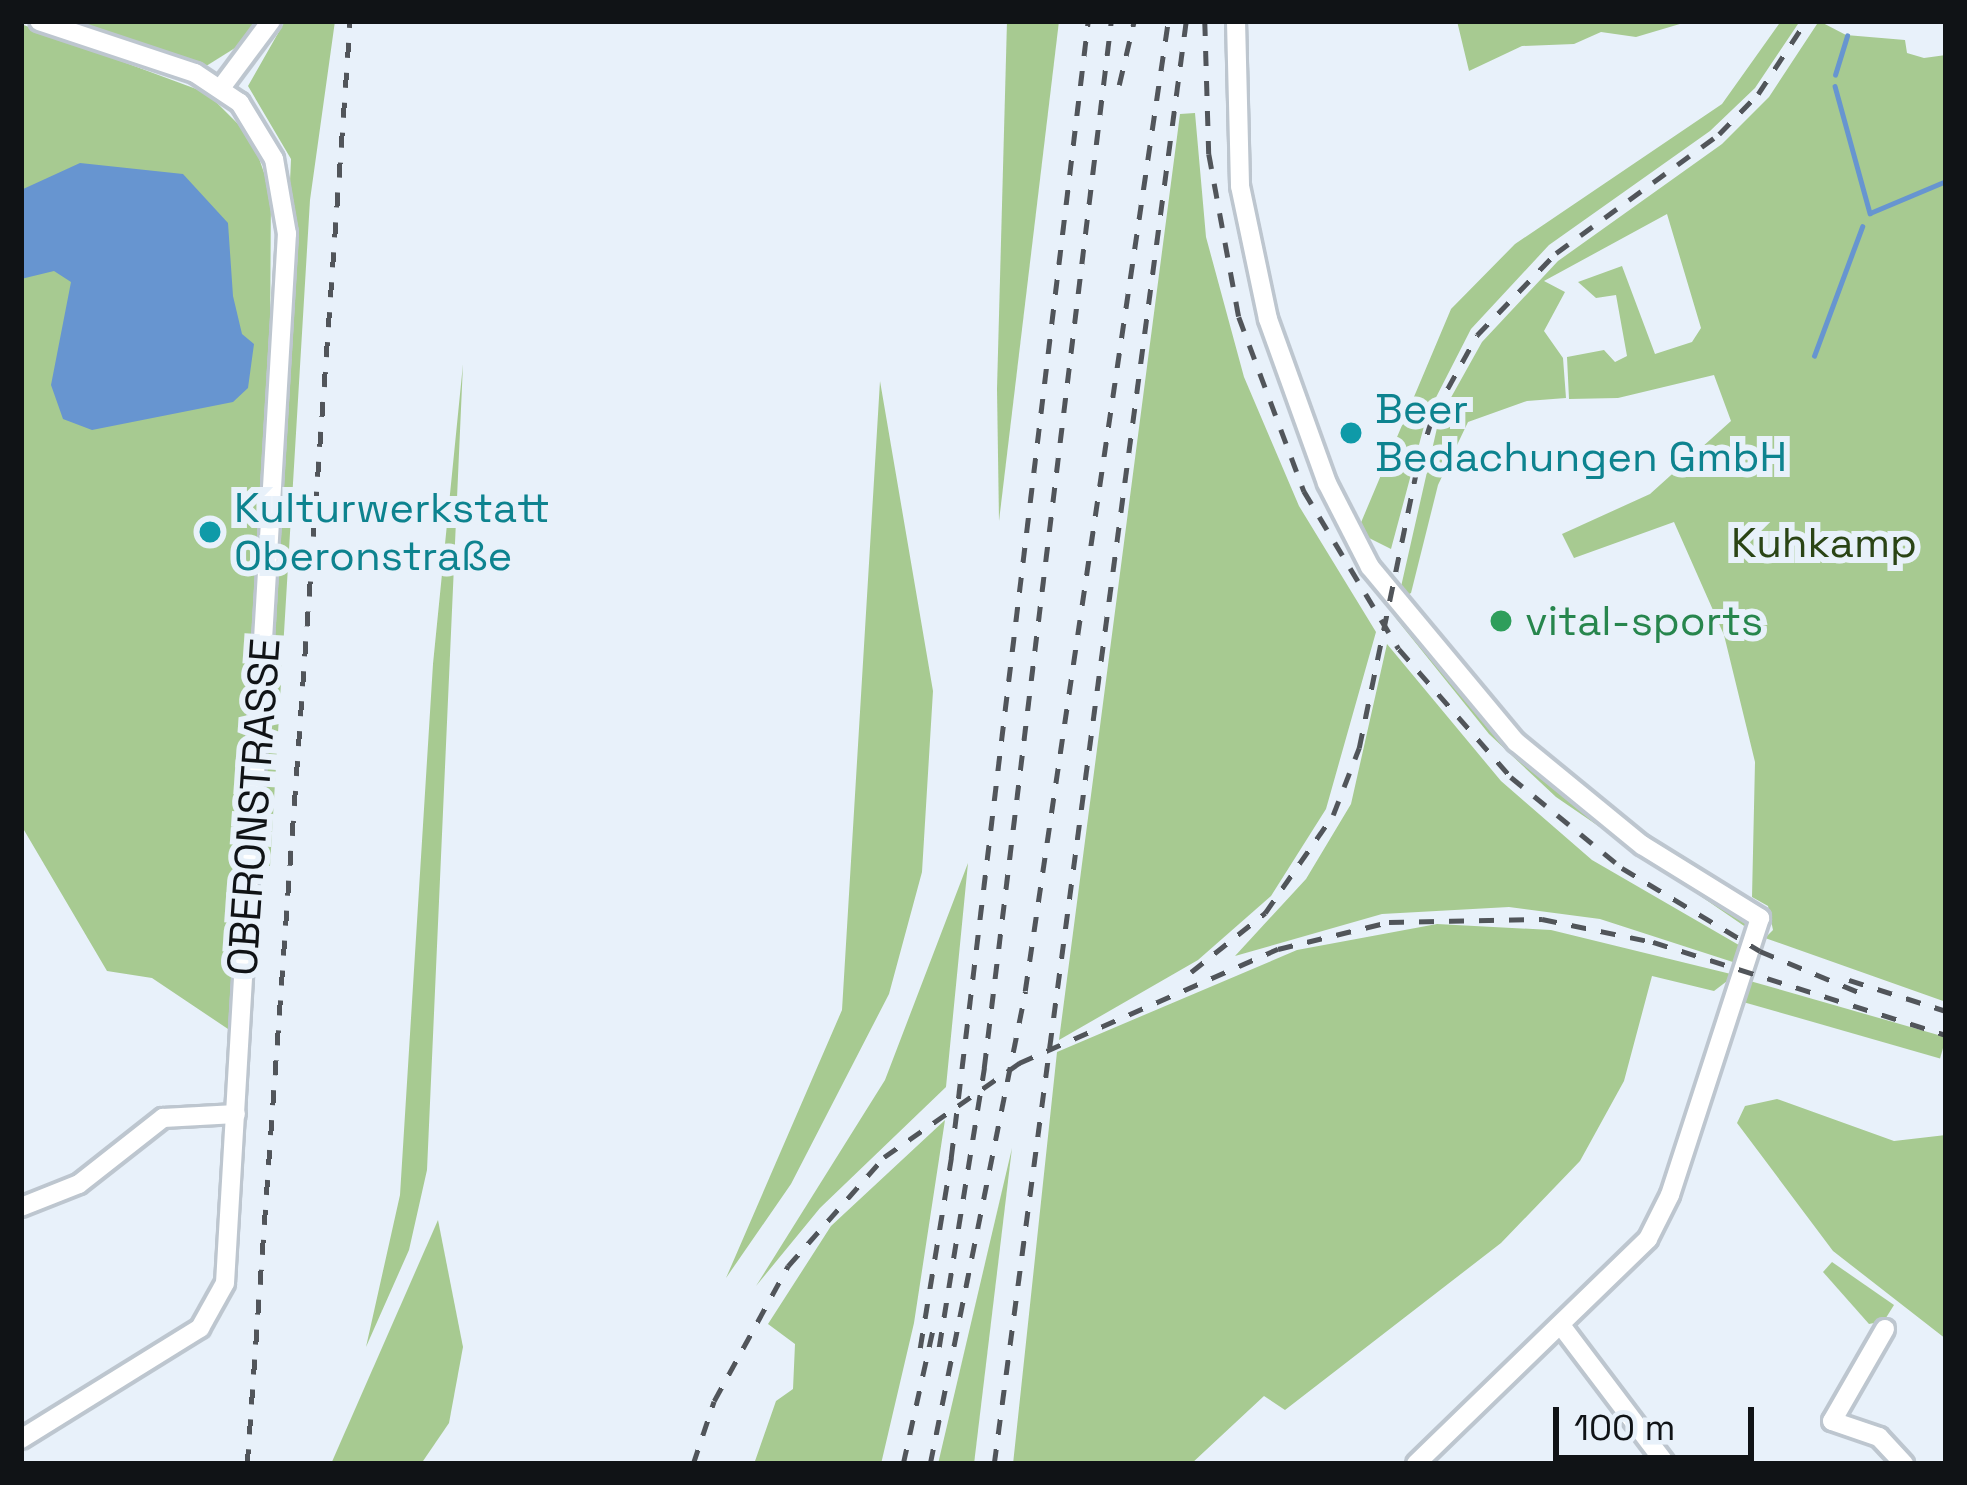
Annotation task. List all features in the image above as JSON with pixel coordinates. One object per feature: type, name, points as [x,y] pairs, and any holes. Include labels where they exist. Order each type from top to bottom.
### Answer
[{"type":"street","points":[[39,21],[166,62],[221,88],[271,21]]},
{"type":"street","points":[[1236,21],[1240,186],[1268,319],[1327,483],[1370,567],[1516,742],[1642,845],[1760,918],[1654,1230],[1563,1328],[1416,1464]]},
{"type":"street","name":"OBERONSTRASSE","points":[[21,1439],[200,1328],[219,1304],[236,1114],[287,234],[274,159],[254,121],[221,88]]},
{"type":"street","points":[[21,1207],[79,1184],[163,1118],[236,1114]]},
{"type":"street","points":[[1563,1328],[1666,1464]]},
{"type":"street","points":[[1885,1328],[1832,1420],[1879,1437],[1904,1464]]},
{"type":"green space","points":[[39,21],[258,21],[235,48],[195,73]]},
{"type":"green space","points":[[285,21],[335,21],[310,200],[270,866],[260,864],[291,159],[248,86]]},
{"type":"green space","points":[[1007,21],[1059,21],[999,521],[997,389]]},
{"type":"green space","points":[[1457,21],[1690,21],[1636,37],[1601,32],[1574,44],[1522,46],[1469,71]]},
{"type":"green space","points":[[1781,21],[1800,21],[1755,88],[1710,131],[1549,245],[1471,329],[1427,415],[1391,549],[1357,532],[1451,309],[1515,244],[1722,104]]},
{"type":"green space","name":"Kuhkamp","points":[[1819,21],[1846,35],[1905,40],[1907,53],[1924,58],[1946,55],[1946,1002],[1765,938],[1773,930],[1768,906],[1752,897],[1755,762],[1724,635],[1674,522],[1574,558],[1562,534],[1650,494],[1731,421],[1714,375],[1618,398],[1569,399],[1567,357],[1604,350],[1615,362],[1627,356],[1616,295],[1596,298],[1578,282],[1622,266],[1655,354],[1692,342],[1701,328],[1667,214],[1544,281],[1565,292],[1544,331],[1563,358],[1566,398],[1527,401],[1468,422],[1438,485],[1411,593],[1398,600],[1439,419],[1482,342],[1558,261],[1722,144],[1769,97]]},
{"type":"green space","points":[[21,24],[207,93],[252,138],[271,193],[268,646],[228,1029],[152,978],[107,971],[21,825]]},
{"type":"green space","points":[[1195,113],[1206,237],[1244,377],[1299,506],[1376,632],[1326,809],[1271,896],[1198,960],[1059,1040],[1180,114]]},
{"type":"green space","points":[[463,364],[427,1170],[409,1250],[366,1347],[400,1195],[433,664]]},
{"type":"green space","points":[[880,381],[933,691],[922,872],[889,994],[791,1184],[726,1278],[842,1010]]},
{"type":"green space","points":[[1394,616],[1558,790],[1741,914],[1750,930],[1556,797],[1489,734]]},
{"type":"green space","points":[[1387,644],[1501,781],[1592,860],[1744,948],[1739,964],[1600,919],[1509,907],[1382,914],[1235,956],[1306,879],[1351,804]]},
{"type":"green space","points":[[968,863],[946,1087],[820,1208],[756,1286],[885,1080]]},
{"type":"green space","points":[[1437,924],[1551,930],[1735,975],[1714,991],[1652,976],[1624,1081],[1580,1161],[1501,1243],[1285,1410],[1264,1396],[1191,1464],[1013,1464],[1057,1052],[1297,950]]},
{"type":"green space","points":[[1750,981],[1946,1037],[1940,1058],[1744,1002]]},
{"type":"green space","points":[[1777,1099],[1894,1141],[1946,1135],[1946,1339],[1833,1251],[1737,1123],[1745,1106]]},
{"type":"green space","points":[[945,1120],[914,1323],[881,1464],[754,1464],[776,1401],[793,1389],[795,1344],[768,1324],[831,1226]]},
{"type":"green space","points":[[1012,1148],[974,1464],[938,1464]]},
{"type":"green space","points":[[438,1220],[463,1347],[449,1423],[421,1464],[331,1464]]},
{"type":"green space","points":[[1832,1262],[1894,1305],[1884,1321],[1869,1324],[1823,1272]]},
{"type":"water","points":[[80,163],[183,174],[228,223],[233,296],[242,334],[254,344],[248,388],[233,402],[92,430],[63,419],[51,385],[71,282],[54,271],[21,279],[21,190]]},
{"type":"waterway","points":[[1835,75],[1847,36]]},
{"type":"waterway","points":[[1835,86],[1870,213],[1946,181]]},
{"type":"waterway","points":[[1814,356],[1862,227]]},
{"type":"railway","points":[[247,1464],[350,21]]},
{"type":"railway","points":[[920,1348],[951,1158],[1088,21]]},
{"type":"railway","points":[[939,1347],[984,1068],[1111,21]]},
{"type":"railway","points":[[1119,85],[1134,21]]},
{"type":"railway","points":[[930,1464],[1025,991],[1168,21]]},
{"type":"railway","points":[[994,1464],[1186,21]]},
{"type":"railway","points":[[1205,21],[1209,154],[1239,317],[1304,491],[1399,649],[1511,777],[1622,868],[1760,951],[1861,993]]},
{"type":"railway","points":[[1191,972],[1265,913],[1333,815],[1359,748],[1418,463],[1433,415],[1477,335],[1556,253],[1719,134],[1758,94],[1806,21]]},
{"type":"railway","points":[[693,1464],[714,1401],[788,1266],[884,1157],[1019,1063],[1278,949],[1389,922],[1542,919],[1653,942],[1946,1035]]},
{"type":"railway","points":[[1849,980],[1946,1011]]},
{"type":"railway","points":[[903,1464],[933,1329]]},
{"type":"place","name":"Beer Bedachungen GmbH","points":[[1351,433]]},
{"type":"place","name":"Kulturwerkstatt Oberonstraße","points":[[210,532]]},
{"type":"place","name":"vital-sports","points":[[1501,621]]}]
